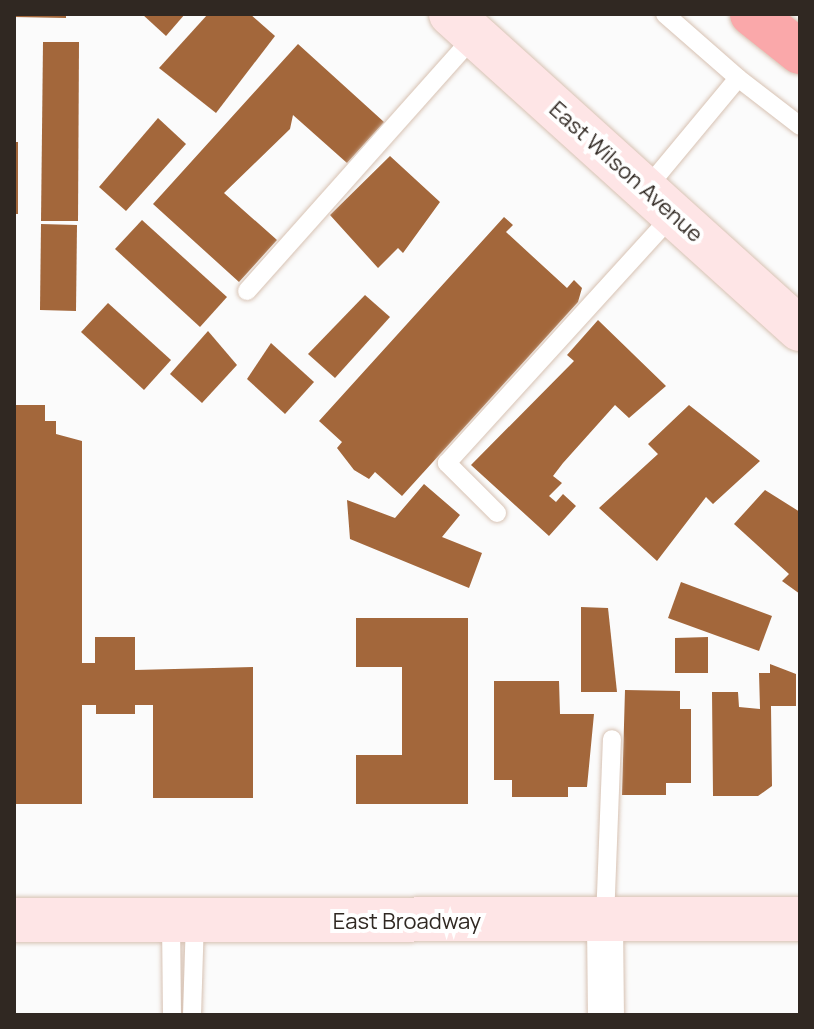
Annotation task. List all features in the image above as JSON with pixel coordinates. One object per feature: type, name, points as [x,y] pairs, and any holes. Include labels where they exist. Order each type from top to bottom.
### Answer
[{"type":"highway","points":[[752,14],[800,52]]},
{"type":"main road","name":"East Wilson Avenue","points":[[463,24],[800,329]]},
{"type":"main road","points":[[722,914],[800,888]]},
{"type":"main road","name":"East Broadway","points":[[14,920],[605,923],[722,914],[800,919]]},
{"type":"street","points":[[605,923],[606,1015]]},
{"type":"lane","points":[[665,14],[738,78],[800,126]]},
{"type":"lane","points":[[247,291],[463,24]]},
{"type":"lane","points":[[497,513],[447,463],[660,202],[738,78]]},
{"type":"lane","points":[[605,923],[612,739]]},
{"type":"lane","points":[[172,1015],[183,922]]},
{"type":"lane","points":[[183,922],[192,1015]]},
{"type":"building","points":[[14,14],[66,14],[66,18],[14,17]]},
{"type":"building","points":[[142,14],[185,14],[166,36]]},
{"type":"building","points":[[208,14],[250,14],[275,36],[216,113],[159,68]]},
{"type":"building","points":[[43,42],[79,42],[78,221],[41,221]]},
{"type":"building","points":[[298,44],[384,122],[347,163],[293,115],[290,129],[224,193],[277,240],[239,282],[153,204]]},
{"type":"building","points":[[158,118],[186,144],[126,211],[99,187]]},
{"type":"building","points":[[14,142],[18,142],[18,214],[14,214]]},
{"type":"building","points":[[390,156],[440,202],[403,253],[398,248],[378,268],[330,215]]},
{"type":"building","points":[[504,217],[513,225],[506,232],[567,288],[574,280],[582,288],[578,302],[402,496],[375,472],[369,479],[354,470],[337,448],[342,442],[319,421]]},
{"type":"building","points":[[142,220],[227,297],[200,327],[115,249]]},
{"type":"building","points":[[41,224],[77,225],[76,311],[40,310]]},
{"type":"building","points":[[365,295],[390,317],[335,378],[308,354]]},
{"type":"building","points":[[108,303],[171,360],[144,390],[81,332]]},
{"type":"building","points":[[598,320],[666,386],[629,418],[615,405],[563,463],[553,476],[562,483],[549,496],[556,502],[563,494],[576,506],[549,536],[471,465],[574,361],[567,355]]},
{"type":"building","points":[[208,331],[237,365],[202,403],[170,374]]},
{"type":"building","points":[[271,343],[314,382],[285,414],[247,379]]},
{"type":"building","points":[[14,405],[45,405],[45,421],[56,421],[56,434],[82,441],[82,663],[95,663],[95,637],[135,637],[135,670],[253,667],[253,798],[153,798],[153,705],[135,705],[135,714],[96,714],[96,705],[82,705],[82,804],[14,804]]},
{"type":"building","points":[[689,405],[760,461],[713,504],[706,497],[657,561],[599,508],[658,454],[648,444]]},
{"type":"building","points":[[424,484],[460,515],[442,537],[482,553],[469,588],[350,539],[347,500],[395,518]]},
{"type":"building","points":[[765,490],[800,512],[800,594],[782,581],[789,574],[734,524]]},
{"type":"building","points":[[681,582],[772,616],[759,651],[668,618]]},
{"type":"building","points":[[581,607],[608,608],[617,692],[581,692]]},
{"type":"building","points":[[356,618],[468,618],[468,804],[356,804],[356,755],[402,755],[402,667],[356,667]]},
{"type":"building","points":[[708,637],[708,673],[675,673],[675,638]]},
{"type":"building","points":[[770,664],[796,674],[796,706],[771,706],[772,786],[758,796],[713,796],[712,692],[738,692],[739,707],[760,709],[759,673],[770,673]]},
{"type":"building","points":[[494,681],[559,681],[560,714],[594,714],[587,787],[568,787],[568,797],[512,797],[512,780],[494,780]]},
{"type":"building","points":[[625,690],[680,691],[680,709],[691,709],[691,783],[666,783],[666,795],[622,795]]}]
